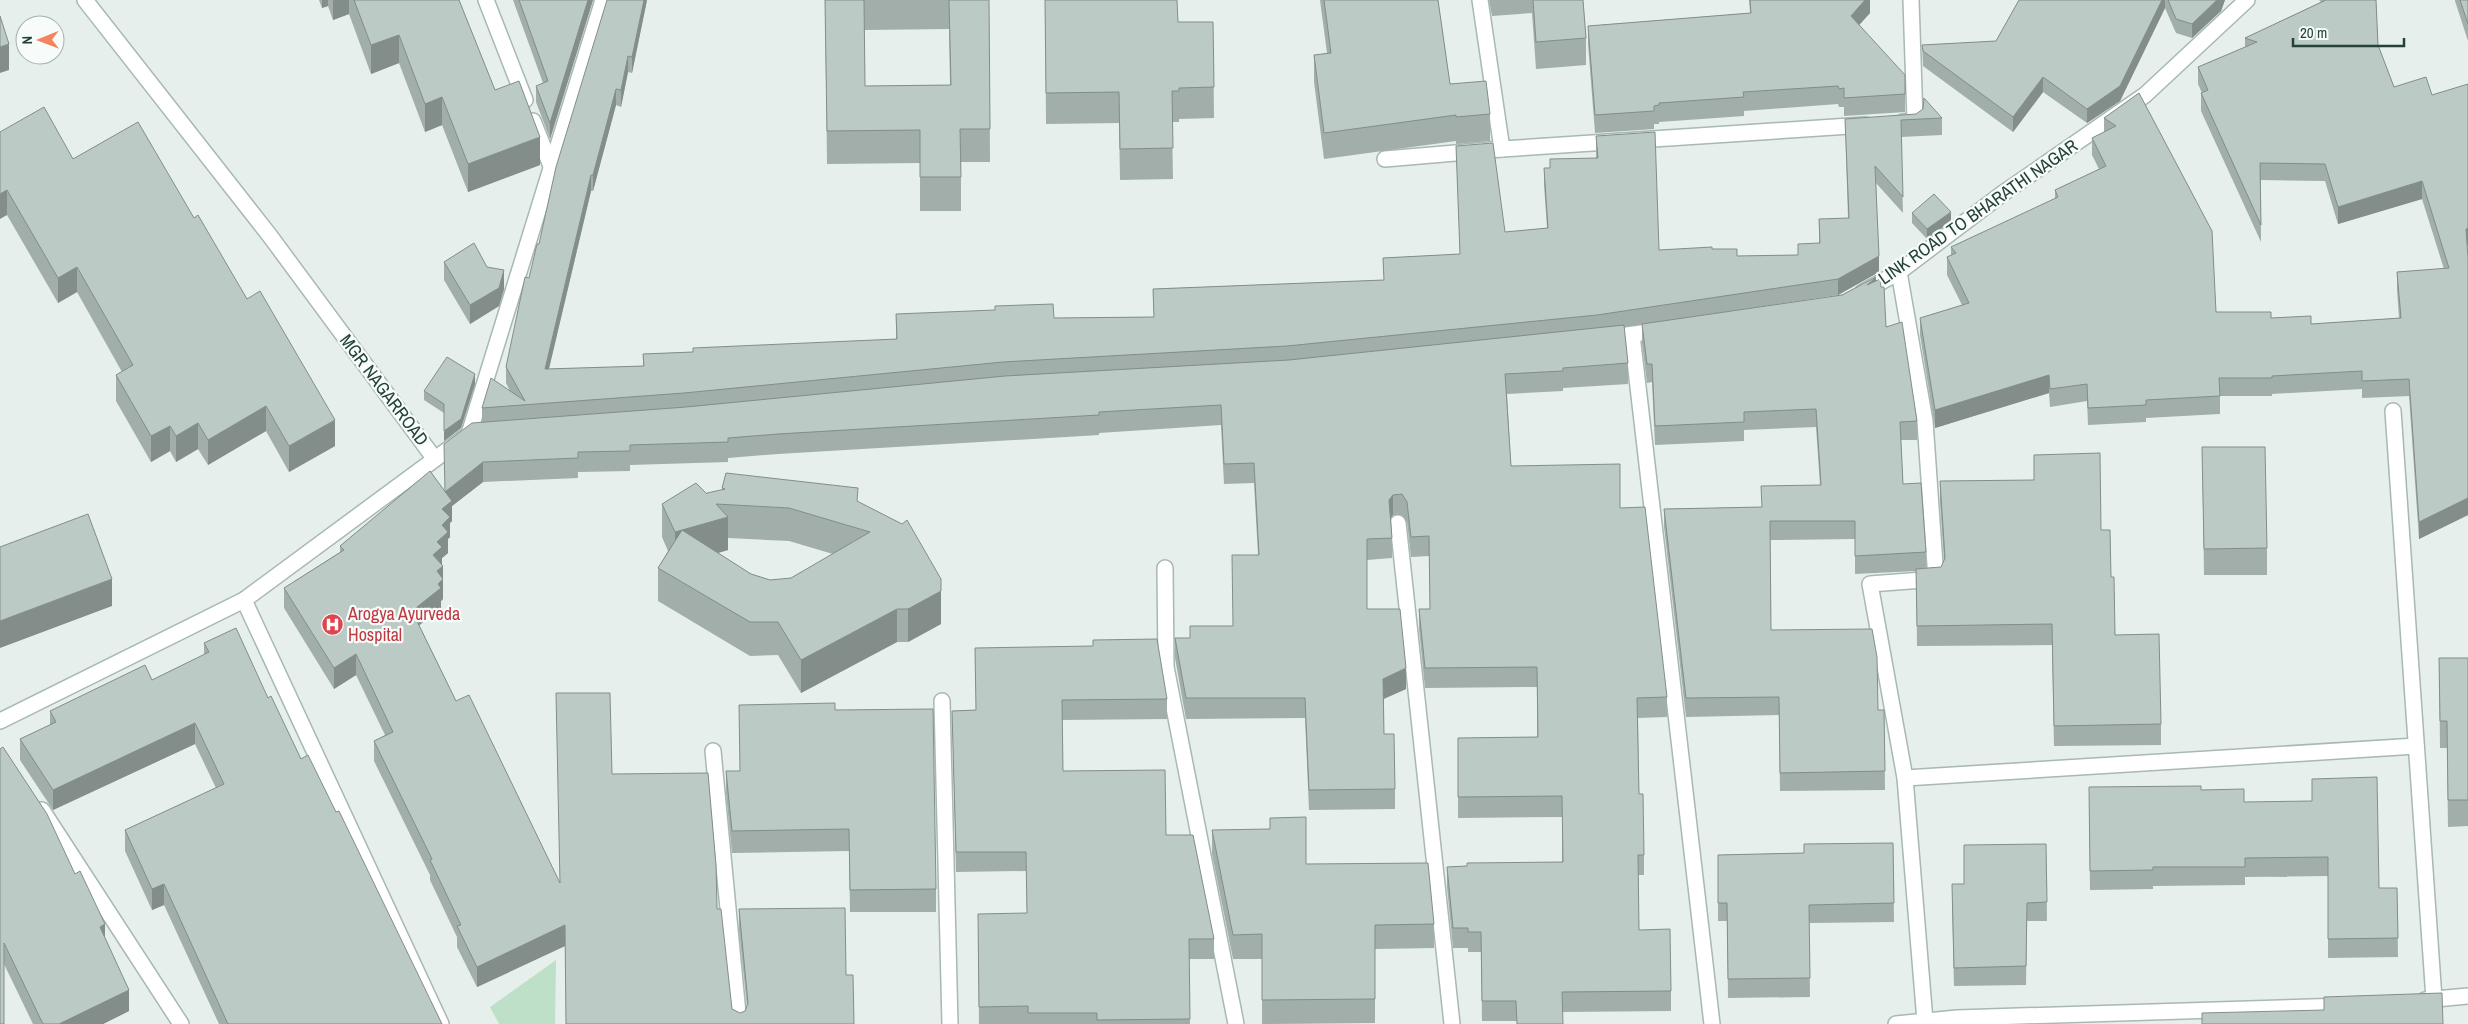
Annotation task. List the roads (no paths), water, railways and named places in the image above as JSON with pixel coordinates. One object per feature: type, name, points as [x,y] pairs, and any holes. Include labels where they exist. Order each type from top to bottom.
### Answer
[{"type":"street","name":"MGR NAGARROAD","points":[[85,0],[270,236],[434,458],[469,434]]},
{"type":"street","points":[[486,0],[551,166]]},
{"type":"street","points":[[488,433],[469,434],[603,0]]},
{"type":"street","points":[[1480,0],[1502,149]]},
{"type":"street","points":[[1385,159],[1502,149],[1915,121],[1912,0]]},
{"type":"street","name":"LINK ROAD TO BHARATHI NAGAR","points":[[1849,300],[1899,272],[2002,194],[2145,95],[2247,0]]},
{"type":"street","points":[[1899,272],[1925,421],[1936,579],[1870,584],[1905,778],[1925,1022]]},
{"type":"street","points":[[1588,340],[1678,328]]},
{"type":"street","points":[[1632,335],[1712,1024]]},
{"type":"street","points":[[2393,411],[2434,999]]},
{"type":"street","points":[[0,721],[244,600],[434,458]]},
{"type":"street","points":[[1398,523],[1452,1024]]},
{"type":"street","points":[[1165,568],[1166,667],[1236,1024]]},
{"type":"street","points":[[244,600],[441,1024]]},
{"type":"street","points":[[942,701],[950,1024]]},
{"type":"street","points":[[1905,778],[2416,746]]},
{"type":"street","points":[[714,751],[739,1024]]},
{"type":"street","points":[[32,795],[181,1024]]},
{"type":"street","points":[[2407,1002],[2468,996]]},
{"type":"street","points":[[1896,1024],[2355,1006]]},
{"type":"street","points":[[2302,1008],[2303,1024]]},
{"type":"place","name":"Arogya Ayurveda Hospital","points":[[332,624]]}]
